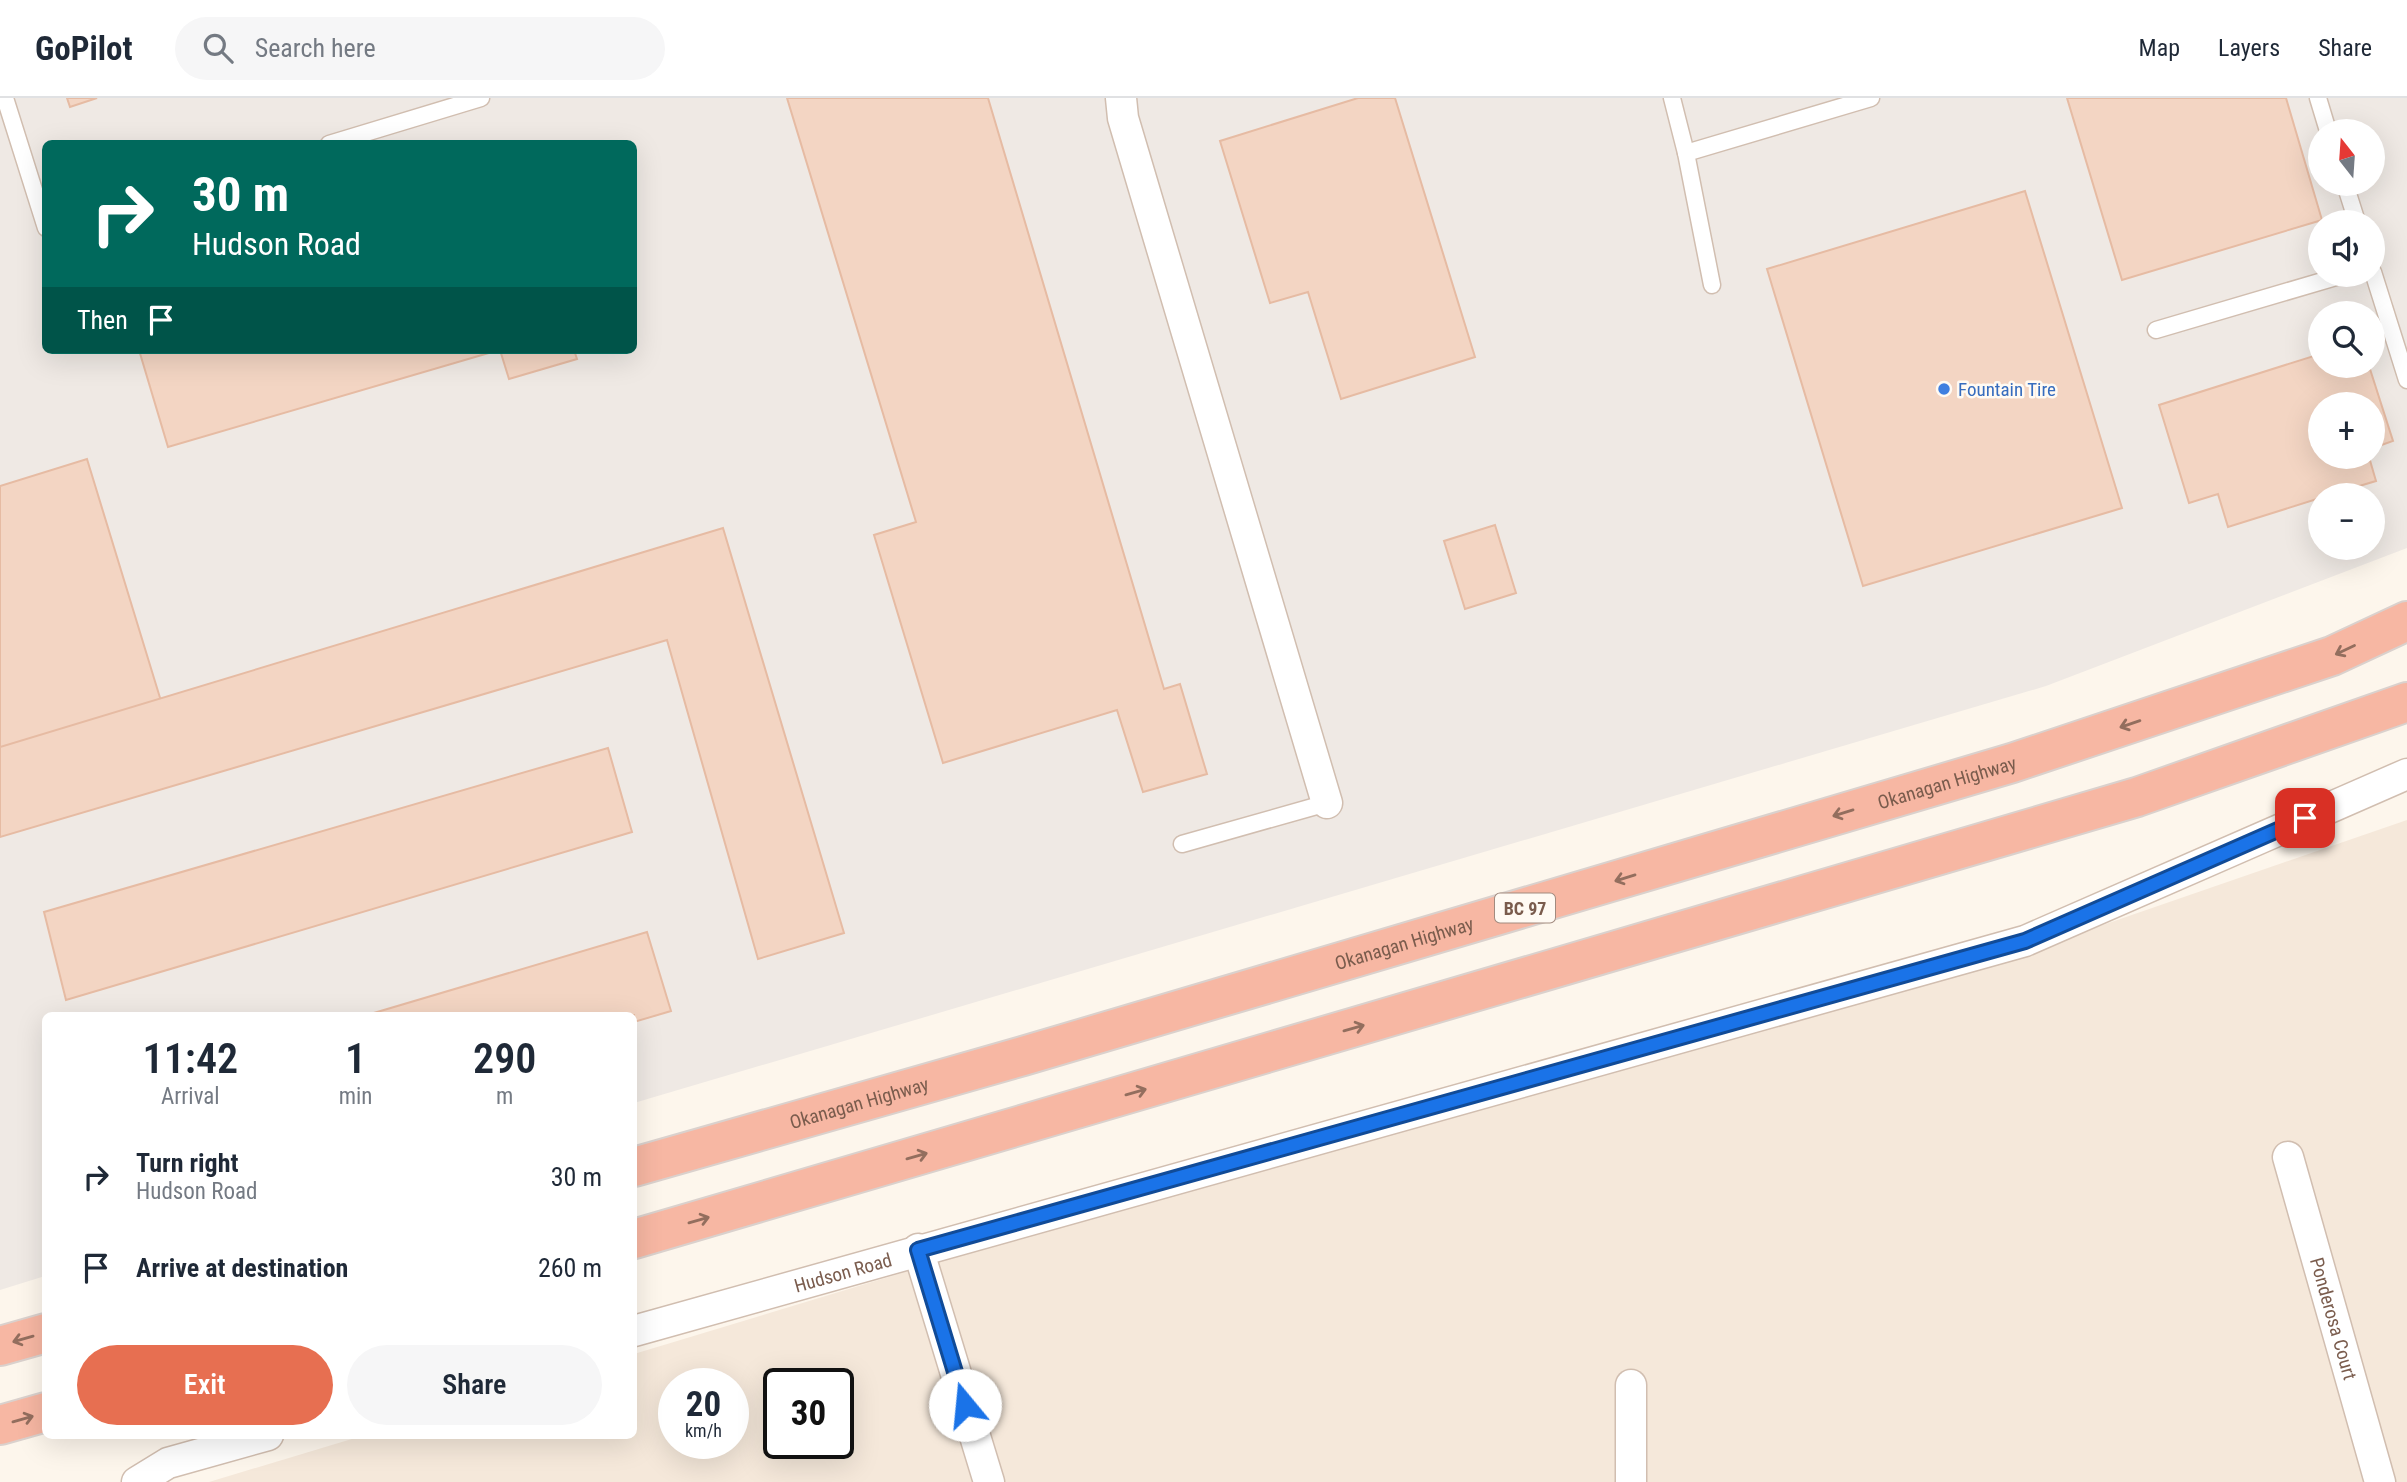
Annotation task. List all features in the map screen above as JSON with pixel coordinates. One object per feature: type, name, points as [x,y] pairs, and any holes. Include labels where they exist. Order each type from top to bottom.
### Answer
[{"type":"highway","name":"Okanagan Highway","points":[[637,1166],[1037,1052],[2012,763],[2332,656],[2407,621]]},
{"type":"highway","points":[[637,1238],[2137,797],[2407,702]]},
{"type":"highway","points":[[0,1346],[42,1334]]},
{"type":"highway","points":[[0,1425],[42,1413]]},
{"type":"street","points":[[1121,98],[1124,118],[1327,803]]},
{"type":"street","name":"Hudson Road","points":[[637,1330],[2025,941],[2407,774]]},
{"type":"street","name":"Ponderosa Court","points":[[2288,1157],[2380,1482]]},
{"type":"street","points":[[918,1250],[989,1482]]},
{"type":"street","points":[[1631,1385],[1631,1482]]},
{"type":"street","points":[[137,1482],[168,1463],[254,1439]]},
{"type":"lane","points":[[5,98],[42,215]]},
{"type":"lane","points":[[342,140],[481,98]]},
{"type":"lane","points":[[1672,98],[1686,153],[1712,285]]},
{"type":"lane","points":[[1686,153],[1871,98]]},
{"type":"lane","points":[[2318,98],[2324,119]]},
{"type":"lane","points":[[2156,330],[2308,285]]},
{"type":"lane","points":[[2378,287],[2407,380]]},
{"type":"lane","points":[[1182,845],[1327,803]]},
{"type":"shaded area","points":[[0,98],[2407,98],[2407,548],[2385,556],[2385,483],[2308,483],[2308,560],[2376,560],[2046,686],[637,1102],[637,1012],[42,1012],[42,1277],[0,1290]]},
{"type":"shaded area","points":[[2407,820],[2407,1482],[209,1482],[352,1439],[637,1439],[637,1353],[1741,1019],[2022,953]]},
{"type":"building","points":[[67,98],[97,98],[70,107]]},
{"type":"building","points":[[787,98],[988,98],[1164,689],[1180,684],[1207,774],[1143,792],[1117,710],[943,763],[874,535],[916,522]]},
{"type":"building","points":[[1358,98],[1395,98],[1475,357],[1341,399],[1308,292],[1270,303],[1220,141]]},
{"type":"building","points":[[2067,98],[2286,98],[2308,173],[2308,196],[2315,196],[2319,210],[2308,210],[2308,224],[2122,280]]},
{"type":"building","name":"Fountain Tire","points":[[2025,191],[2122,508],[1863,586],[1767,269]]},
{"type":"building","points":[[140,354],[485,354],[168,447]]},
{"type":"building","points":[[501,354],[575,354],[577,359],[509,379]]},
{"type":"building","points":[[2308,358],[2308,378],[2373,378],[2377,392],[2308,392],[2308,469],[2372,469],[2376,481],[2308,483],[2308,502],[2228,527],[2218,494],[2189,503],[2159,405]]},
{"type":"building","points":[[2385,416],[2393,441],[2385,444]]},
{"type":"building","points":[[87,459],[161,701],[0,749],[0,486]]},
{"type":"building","points":[[1495,525],[1516,593],[1465,609],[1444,541]]},
{"type":"building","points":[[723,528],[844,933],[758,959],[667,640],[0,837],[0,747]]},
{"type":"building","points":[[608,748],[632,832],[66,1000],[44,912]]},
{"type":"building","points":[[647,932],[671,1011],[637,1021],[637,1012],[377,1012]]},
{"type":"place","name":"Fountain Tire","points":[[1944,389]]},
{"type":"route","points":[[965,1405],[918,1250],[2025,941],[2305,818]]}]
